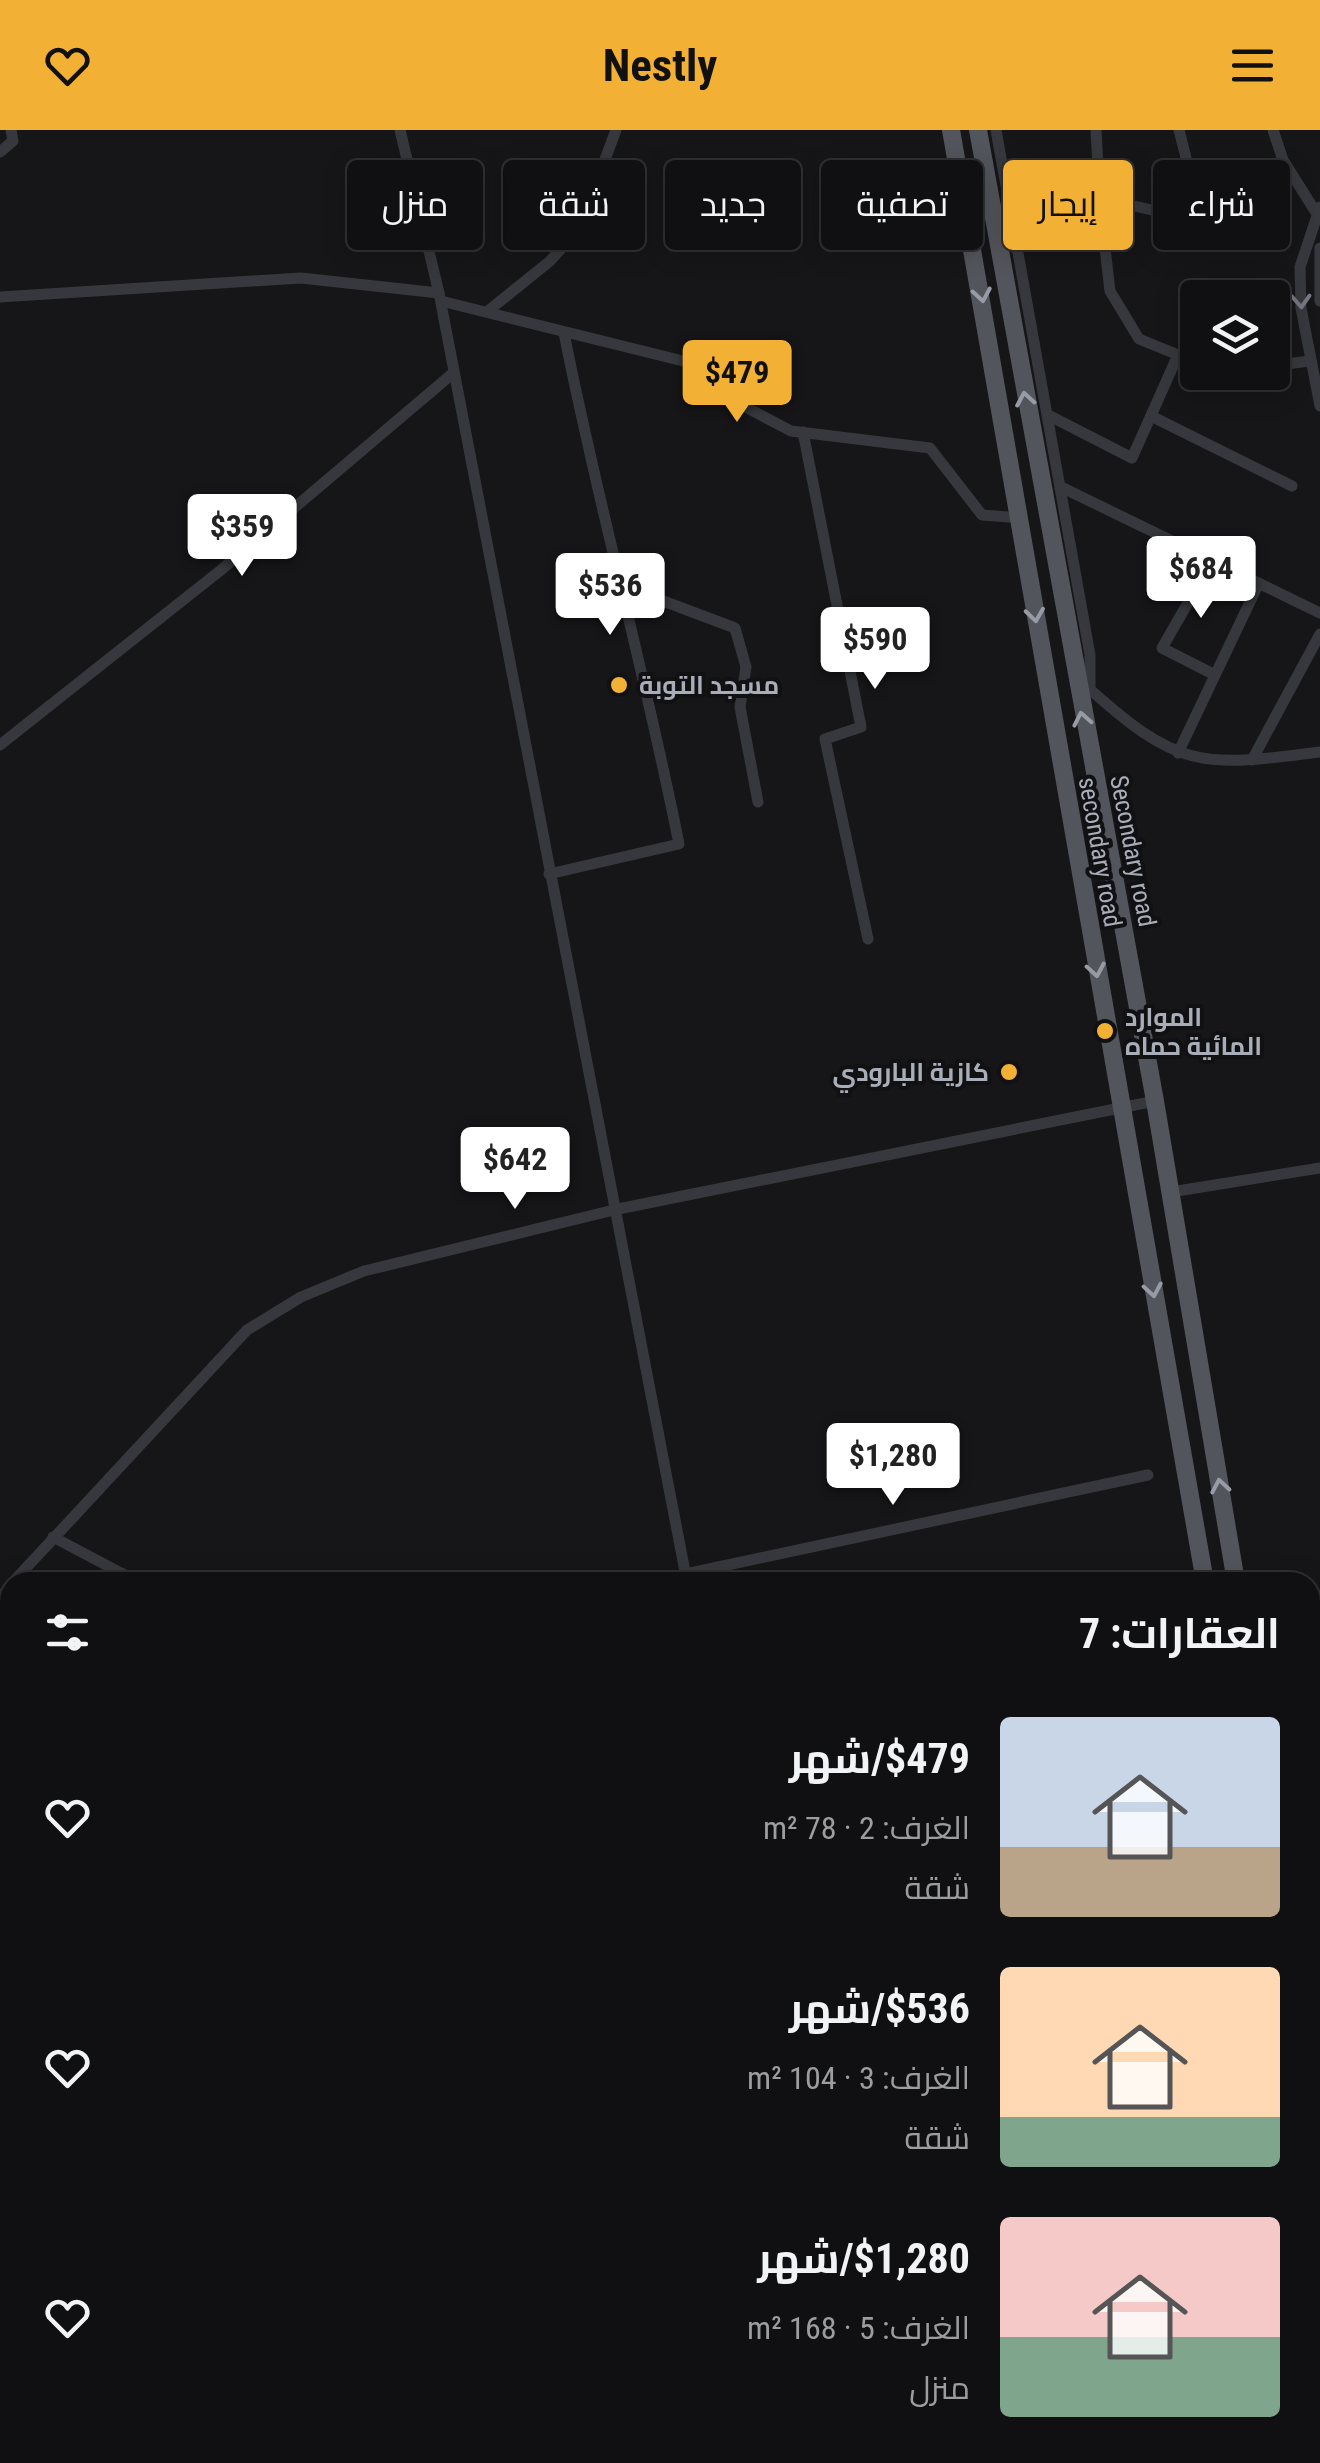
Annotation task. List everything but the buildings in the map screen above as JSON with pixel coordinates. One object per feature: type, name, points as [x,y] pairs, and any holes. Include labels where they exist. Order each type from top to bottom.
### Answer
[{"type":"main road","name":"secondary road","points":[[951,130],[1022,518],[1040,657],[1203,1572]]},
{"type":"main road","name":"Secondary road","points":[[978,130],[1001,210],[1074,674],[1155,1101],[1234,1572]]},
{"type":"street","points":[[0,152],[13,142],[11,130]]},
{"type":"street","points":[[400,130],[440,297],[685,1572]]},
{"type":"street","points":[[488,311],[550,260],[578,229],[616,130]]},
{"type":"street","points":[[996,130],[1001,210],[1048,415],[1090,655],[1090,689]]},
{"type":"street","points":[[1096,130],[1098,160]]},
{"type":"street","points":[[1133,206],[1196,220],[1200,213],[1179,130]]},
{"type":"street","points":[[1274,130],[1282,160],[1318,210],[1300,267],[1309,361],[1320,406]]},
{"type":"street","points":[[1320,248],[1320,301]]},
{"type":"street","points":[[1048,415],[1132,458],[1178,355],[1139,339],[1110,292],[1105,250]]},
{"type":"street","points":[[0,297],[302,278],[440,297],[691,362],[736,402],[791,430],[930,448],[982,516],[1022,518]]},
{"type":"street","points":[[549,874],[679,844],[647,680],[627,626],[564,332]]},
{"type":"street","points":[[1290,364],[1309,361]]},
{"type":"street","points":[[0,744],[221,570],[452,374]]},
{"type":"street","points":[[1151,416],[1292,486]]},
{"type":"street","points":[[804,432],[862,727],[825,739],[868,939]]},
{"type":"street","points":[[1061,487],[1320,613]]},
{"type":"street","points":[[1212,560],[1162,648],[1215,674]]},
{"type":"street","points":[[618,584],[735,628],[746,667],[740,706],[758,802]]},
{"type":"street","points":[[1178,753],[1258,584]]},
{"type":"street","points":[[1252,760],[1320,634]]},
{"type":"street","points":[[1074,674],[1151,741],[1190,758],[1252,760],[1320,752]]},
{"type":"street","points":[[22,1572],[247,1330],[301,1296],[364,1271],[618,1208],[1155,1101]]},
{"type":"street","points":[[1170,1192],[1320,1168]]},
{"type":"street","points":[[709,1572],[1148,1475]]},
{"type":"street","points":[[53,1536],[110,1572]]},
{"type":"place","name":"مسجد التوبة","points":[[619,685]]},
{"type":"place","name":"الموارد المائية حماه","points":[[1105,1031]]},
{"type":"place","name":"كازية البارودي","points":[[1009,1072]]}]
